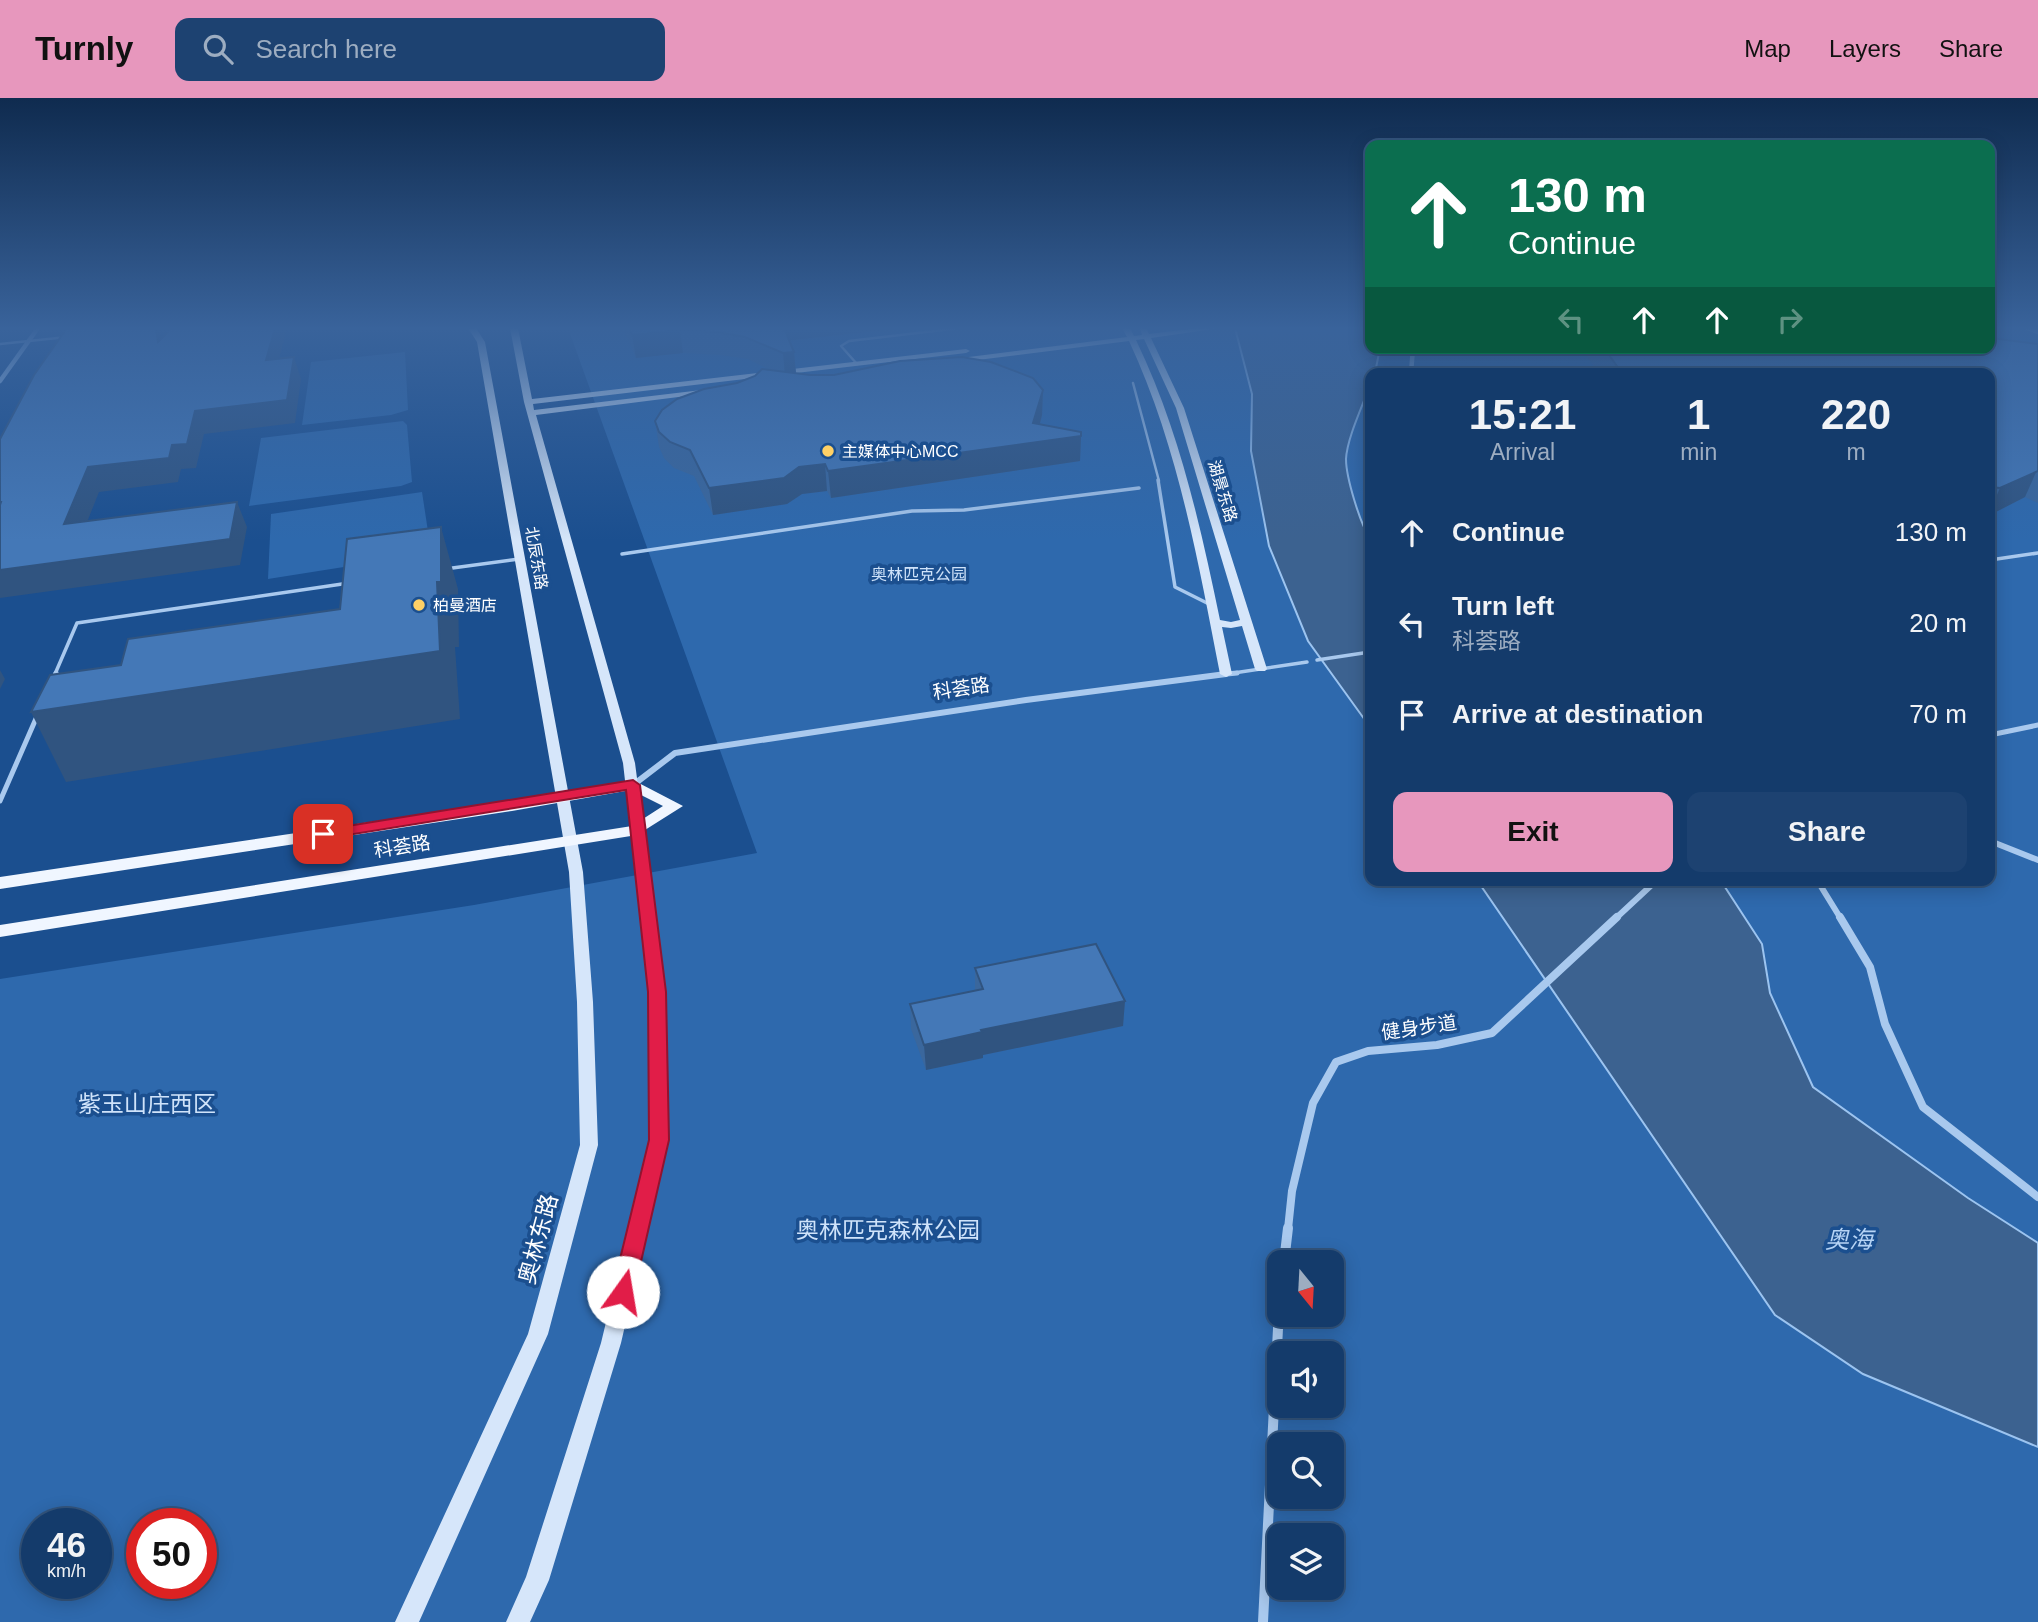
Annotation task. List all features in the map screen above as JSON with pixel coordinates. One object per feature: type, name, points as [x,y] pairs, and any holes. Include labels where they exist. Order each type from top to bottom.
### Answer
[{"type":"main road","name":"北辰东路","points":[[492,399],[570,841]]},
{"type":"main road","name":"北辰东路","points":[[527,399],[629,763],[637,830]]},
{"type":"main road","points":[[529,408],[595,399]]},
{"type":"main road","points":[[529,408],[600,399]]},
{"type":"main road","name":"湖景东路","points":[[1158,399],[1212,606],[1226,674]]},
{"type":"main road","name":"湖景东路","points":[[1177,399],[1261,669]]},
{"type":"main road","points":[[1215,622],[1231,625],[1247,622]]},
{"type":"main road","name":"科荟路","points":[[0,883],[633,785],[675,806],[637,830],[0,931]]},
{"type":"main road","points":[[519,1622],[537,1580],[611,1342],[659,1140],[657,992],[637,830]]},
{"type":"main road","name":"奥林东路","points":[[407,1622],[538,1334],[589,1145],[585,1002],[576,877],[570,841]]},
{"type":"street","name":"科荟路","points":[[633,785],[675,753],[1013,702],[1226,674]]},
{"type":"street","points":[[1995,843],[2038,860]]},
{"type":"street","name":"健身步道","points":[[1285,1250],[1292,1191],[1313,1103],[1336,1062],[1368,1051],[1437,1045],[1492,1033],[1650,886]]},
{"type":"street","points":[[1820,886],[1870,967],[1885,1024],[1923,1107],[2038,1197]]},
{"type":"street","points":[[1263,1622],[1278,1327]]},
{"type":"lane","points":[[1137,399],[1161,489],[1175,587],[1212,606]]},
{"type":"lane","points":[[622,554],[912,511],[964,510],[1139,488]]},
{"type":"lane","points":[[1995,559],[2038,553]]},
{"type":"lane","points":[[438,571],[521,559]]},
{"type":"lane","points":[[50,687],[77,623],[354,583]]},
{"type":"lane","points":[[1317,660],[1365,653]]},
{"type":"lane","name":"科荟路","points":[[1226,674],[1307,662]]},
{"type":"lane","points":[[0,802],[39,712]]},
{"type":"lane","points":[[1995,734],[2038,725]]},
{"type":"green space","points":[[306,399],[407,399],[408,410],[391,415],[302,425]]},
{"type":"green space","name":"奥林匹克森林公园","points":[[594,399],[1365,399],[1365,886],[1995,886],[1995,399],[2038,399],[2038,1622],[0,1622],[0,979],[474,905],[757,853]]},
{"type":"green space","points":[[403,421],[407,425],[412,482],[401,486],[249,506],[261,438]]},
{"type":"green space","points":[[422,492],[429,538],[388,560],[268,579],[271,514]]},
{"type":"water","points":[[1252,399],[1365,399],[1352,432],[1346,459],[1354,500],[1365,528],[1365,720],[1308,641],[1269,546],[1251,451]]},
{"type":"water","name":"奥海","points":[[1481,886],[1724,886],[1762,944],[1770,993],[1813,1087],[1968,1198],[2038,1243],[2038,1447],[1863,1374],[1775,1315]]},
{"type":"building","points":[[21,399],[287,399],[195,411],[187,444],[172,445],[169,458],[88,467],[64,524],[237,502],[230,539],[0,570],[0,439]]},
{"type":"building","name":"主媒体中心MCC","points":[[677,399],[1040,399],[1033,423],[1081,432],[1081,436],[828,471],[825,464],[799,467],[784,478],[709,488],[690,450],[670,442],[659,432],[655,421],[662,410]]},
{"type":"building","points":[[1995,399],[2038,399],[2038,471],[2000,488],[1995,488]]},
{"type":"building","points":[[441,527],[441,582],[437,582],[440,651],[31,712],[50,675],[121,665],[128,639],[340,609],[347,539]]},
{"type":"building","points":[[1096,944],[1125,1001],[981,1030],[982,1032],[924,1045],[910,1004],[983,989],[975,968]]},
{"type":"place","name":"主媒体中心MCC","points":[[828,451]]},
{"type":"place","name":"柏曼酒店","points":[[419,605]]},
{"type":"route","points":[[323,834],[633,785],[657,992],[659,1140],[623,1292]]},
{"type":"park label","name":"奥林匹克公园","points":[[919,574]]},
{"type":"park label","name":"紫玉山庄西区","points":[[147,1104]]}]
